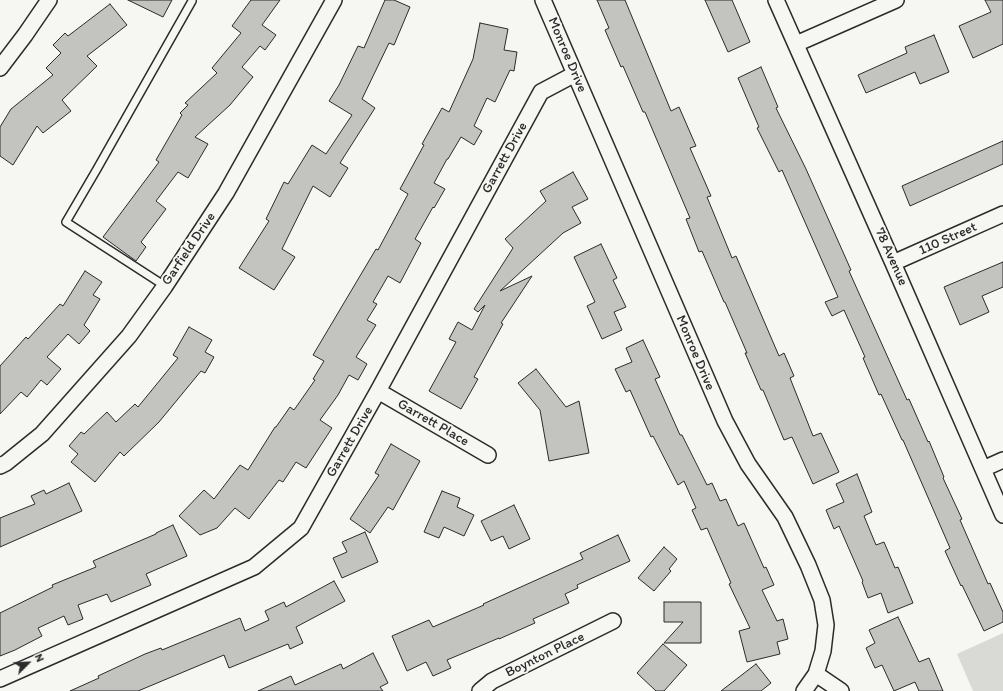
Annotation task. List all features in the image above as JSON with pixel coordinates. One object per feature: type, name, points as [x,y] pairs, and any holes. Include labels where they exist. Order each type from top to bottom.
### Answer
[{"type":"street","points":[[0,68],[49,0]]},
{"type":"street","name":"Garfield Drive","points":[[0,466],[6,463],[42,434],[128,336],[165,286],[226,193],[334,0]]},
{"type":"street","name":"Monroe Drive","points":[[543,0],[725,421],[748,464],[785,517],[808,565],[822,600],[826,625],[823,651],[816,674],[804,691]]},
{"type":"street","name":"78 Avenue","points":[[776,0],[1003,515]]},
{"type":"street","points":[[796,44],[896,0]]},
{"type":"street","name":"Garrett Drive","points":[[0,679],[254,568],[301,528],[378,392],[540,92],[574,74]]},
{"type":"street","name":"110 Street","points":[[893,263],[1003,214]]},
{"type":"street","name":"Garrett Place","points":[[378,392],[488,455]]},
{"type":"street","points":[[983,469],[1003,460]]},
{"type":"street","name":"Boynton Place","points":[[480,691],[492,681],[613,621]]},
{"type":"street","points":[[816,674],[841,691]]},
{"type":"lane","points":[[165,286],[66,222],[192,0]]},
{"type":"shaded area","points":[[1003,633],[1003,691],[973,691],[957,654]]},
{"type":"building","points":[[128,0],[172,0],[163,17]]},
{"type":"building","points":[[251,0],[280,0],[262,25],[276,35],[265,50],[260,46],[242,67],[253,77],[230,105],[195,137],[208,144],[188,178],[178,172],[156,201],[166,209],[141,242],[146,247],[136,261],[103,237],[159,162],[156,160],[182,115],[180,113],[188,105],[185,103],[217,73],[212,68],[241,33],[232,26]]},
{"type":"building","points":[[385,0],[394,0],[410,7],[394,45],[389,43],[362,99],[375,108],[340,163],[348,168],[330,197],[313,186],[282,249],[295,257],[274,290],[239,268],[269,221],[266,219],[284,182],[288,184],[312,145],[326,154],[352,115],[329,101],[339,85],[358,46],[364,48]]},
{"type":"building","points":[[597,0],[625,0],[671,111],[679,107],[696,146],[690,148],[711,196],[707,197],[732,258],[736,256],[779,356],[784,353],[794,376],[790,378],[813,436],[821,433],[839,472],[813,484],[792,437],[784,440],[702,251],[699,252],[686,219],[690,218],[645,112],[643,112],[623,66],[621,67],[605,30],[609,28]]},
{"type":"building","points":[[705,0],[732,0],[750,42],[728,52]]},
{"type":"building","points":[[985,0],[1003,0],[1003,44],[973,58],[959,26],[991,12]]},
{"type":"building","points":[[110,4],[127,25],[87,56],[97,66],[62,100],[71,111],[43,133],[37,126],[13,165],[0,156],[0,127],[11,109],[53,75],[46,68],[61,53],[53,45],[65,33],[68,36]]},
{"type":"building","points":[[480,23],[508,29],[504,50],[517,52],[514,71],[510,70],[495,102],[487,98],[474,126],[482,131],[474,145],[461,137],[434,183],[445,189],[415,239],[421,243],[400,283],[388,276],[373,302],[377,304],[367,320],[376,325],[356,357],[367,364],[358,380],[349,375],[338,395],[320,420],[332,428],[306,468],[296,462],[283,482],[279,480],[249,519],[235,508],[217,528],[200,535],[179,516],[204,490],[214,499],[240,465],[248,470],[275,427],[290,407],[294,410],[315,380],[313,379],[324,361],[313,355],[376,249],[378,250],[408,194],[400,189],[442,108],[449,112],[473,59]]},
{"type":"building","points":[[934,35],[949,72],[920,84],[915,72],[866,93],[858,75],[907,53],[905,47]]},
{"type":"building","points":[[761,67],[778,107],[776,108],[806,169],[851,270],[849,271],[907,400],[909,399],[928,442],[929,441],[944,477],[943,478],[962,519],[960,520],[988,584],[990,583],[1003,612],[1003,622],[984,631],[945,551],[950,548],[903,440],[881,394],[879,395],[863,358],[865,357],[844,310],[832,316],[825,302],[838,297],[782,170],[779,172],[757,128],[759,127],[738,78]]},
{"type":"building","points":[[1003,141],[1003,164],[910,206],[902,186]]},
{"type":"building","points":[[573,172],[588,199],[572,207],[581,223],[563,233],[500,291],[532,276],[501,323],[503,324],[474,377],[478,379],[461,409],[429,391],[456,342],[449,339],[458,322],[472,330],[485,305],[478,312],[474,309],[513,248],[505,239],[546,201],[540,191]]},
{"type":"building","points":[[601,244],[617,278],[613,280],[626,307],[614,312],[622,330],[602,339],[587,306],[595,302],[574,257]]},
{"type":"building","points":[[1003,262],[1003,287],[982,296],[989,312],[960,325],[944,287]]},
{"type":"building","points":[[85,271],[102,282],[93,295],[100,299],[84,325],[90,331],[79,344],[68,334],[47,357],[61,369],[47,385],[41,380],[27,397],[21,392],[0,414],[0,366],[26,337],[28,339],[60,304],[63,306]]},
{"type":"building","points":[[189,327],[212,340],[205,352],[214,357],[205,373],[201,371],[159,422],[124,456],[120,452],[95,482],[71,462],[78,454],[69,446],[81,432],[84,434],[107,412],[116,422],[135,404],[138,407],[178,358],[173,355]]},
{"type":"building","points":[[643,340],[660,377],[655,379],[680,435],[682,435],[707,485],[712,483],[720,501],[726,499],[738,526],[744,523],[764,568],[766,567],[774,585],[762,590],[777,621],[783,619],[788,639],[777,642],[780,654],[747,662],[739,631],[750,628],[729,584],[731,583],[707,528],[701,530],[692,510],[696,508],[684,481],[678,485],[653,436],[651,437],[630,390],[626,392],[615,369],[632,362],[626,348]]},
{"type":"building","points":[[536,369],[566,407],[579,401],[589,453],[549,461],[540,410],[518,383]]},
{"type":"building","points":[[391,444],[420,461],[393,510],[388,507],[370,533],[350,519],[379,475],[375,473]]},
{"type":"building","points":[[857,474],[872,512],[864,516],[876,545],[884,542],[895,568],[898,567],[913,603],[888,613],[881,593],[868,598],[862,582],[863,581],[839,526],[834,529],[826,510],[844,502],[836,484]]},
{"type":"building","points":[[69,483],[82,511],[0,547],[0,518],[35,504],[31,496],[44,490],[46,494]]},
{"type":"building","points":[[442,491],[460,498],[457,507],[474,515],[464,536],[444,527],[439,538],[424,532]]},
{"type":"building","points":[[514,505],[530,539],[509,549],[503,536],[491,541],[481,521]]},
{"type":"building","points":[[173,525],[187,556],[146,574],[151,585],[111,602],[107,594],[78,605],[83,619],[68,625],[64,616],[38,628],[42,636],[0,656],[0,613],[53,587],[52,585],[96,567],[93,561],[156,534]]},
{"type":"building","points":[[365,532],[378,562],[342,578],[333,558],[347,552],[342,542]]},
{"type":"building","points":[[618,535],[630,561],[577,585],[578,588],[565,594],[569,603],[533,619],[535,623],[447,660],[451,668],[433,676],[426,662],[407,671],[392,636],[429,620],[433,627],[484,605],[483,604],[583,559],[580,553]]},
{"type":"building","points":[[664,547],[677,559],[669,569],[671,571],[654,591],[638,578]]},
{"type":"building","points":[[334,581],[345,601],[296,627],[303,643],[290,649],[288,644],[229,668],[224,655],[138,691],[70,691],[145,654],[161,648],[162,650],[240,618],[245,631],[269,620],[265,611],[284,602],[286,607]]},
{"type":"building","points":[[664,602],[701,602],[701,643],[664,643],[683,622],[664,622]]},
{"type":"building","points":[[898,617],[919,662],[929,658],[943,691],[919,691],[915,682],[894,691],[882,665],[875,668],[866,648],[875,643],[869,630]]},
{"type":"building","points":[[663,644],[687,665],[664,691],[656,691],[637,673]]},
{"type":"building","points":[[373,653],[388,683],[380,687],[383,691],[258,691],[291,676],[295,685],[341,664],[343,669]]},
{"type":"building","points":[[756,664],[771,683],[761,691],[721,691]]}]
